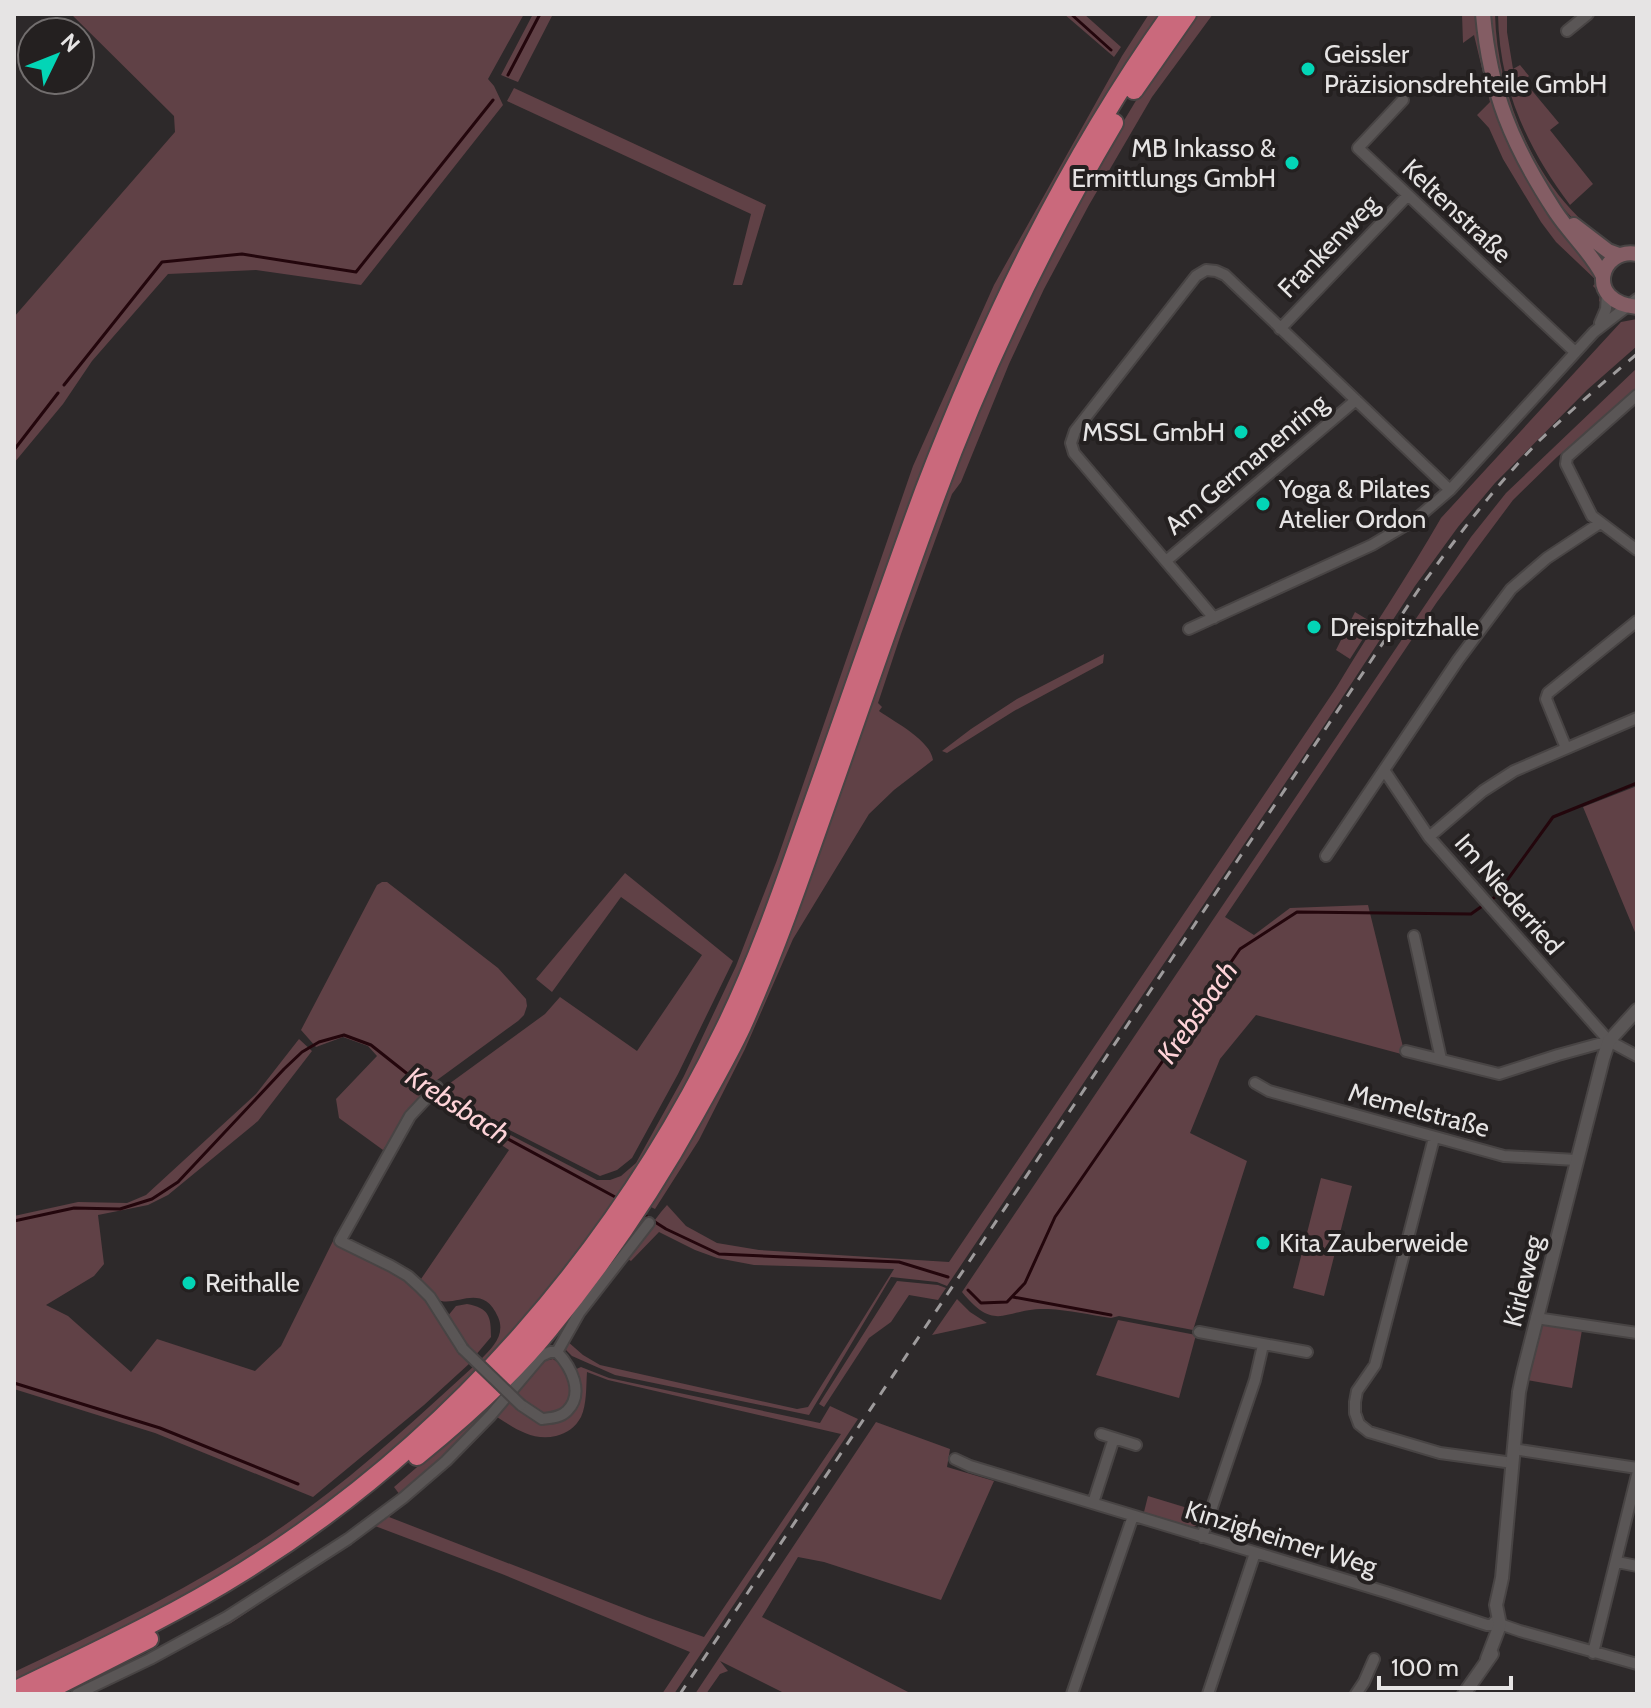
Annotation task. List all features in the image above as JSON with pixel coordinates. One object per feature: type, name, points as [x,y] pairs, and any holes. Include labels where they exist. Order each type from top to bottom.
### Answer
[{"type":"highway","points":[[640,1194],[726,1027],[752,966],[791,867],[919,504],[999,310],[1074,166],[1171,14]]},
{"type":"highway","points":[[41,1694],[171,1628],[254,1578],[347,1514],[448,1431],[548,1330],[623,1218],[678,1145],[740,1030],[764,975],[937,492],[1012,311],[1085,172],[1134,90],[1187,14]]},
{"type":"highway","points":[[14,1691],[208,1594],[339,1505],[439,1422],[535,1322],[623,1218]]},
{"type":"main road","points":[[1483,14],[1489,59],[1501,107],[1519,150],[1563,222],[1605,271],[1610,272],[1614,291],[1634,302]]},
{"type":"main road","points":[[1549,200],[1584,234],[1608,251],[1619,255],[1637,254]]},
{"type":"main road","points":[[1619,255],[1605,271],[1604,286],[1614,301],[1634,302]]},
{"type":"street","points":[[1567,31],[1588,14]]},
{"type":"street","name":"Keltenstraße","points":[[1403,100],[1358,148],[1575,352]]},
{"type":"street","name":"Frankenweg","points":[[1280,329],[1408,195]]},
{"type":"street","name":"Am Germanenring","points":[[1214,618],[1074,453],[1071,443],[1075,431],[1194,278],[1206,270],[1225,275],[1450,490]]},
{"type":"street","points":[[1594,332],[1603,318],[1607,294]]},
{"type":"street","points":[[1189,629],[1372,545],[1416,519],[1450,490],[1594,332],[1634,302]]},
{"type":"street","points":[[1637,395],[1567,457],[1566,464],[1592,516],[1637,550]]},
{"type":"street","name":"Am Germanenring","points":[[1166,561],[1356,400]]},
{"type":"street","points":[[1326,856],[1458,660],[1511,589],[1547,558],[1600,523]]},
{"type":"street","points":[[1566,748],[1546,699],[1548,693],[1637,621]]},
{"type":"street","points":[[1429,837],[1483,791],[1514,771],[1637,718]]},
{"type":"street","name":"Im Niederried","points":[[1384,770],[1429,837],[1609,1041]]},
{"type":"street","points":[[1414,936],[1441,1059]]},
{"type":"street","name":"Kirleweg","points":[[1464,1694],[1500,1638],[1496,1605],[1502,1578],[1519,1392],[1536,1318],[1609,1041],[1637,1010]]},
{"type":"street","points":[[1406,1051],[1499,1074],[1609,1041],[1637,1056]]},
{"type":"street","name":"Memelstraße","points":[[1255,1083],[1269,1091],[1504,1156],[1576,1160]]},
{"type":"street","points":[[77,1694],[227,1617],[348,1539],[446,1461],[491,1415],[541,1356],[550,1352],[557,1352],[568,1363],[575,1384],[575,1393],[566,1413],[542,1419],[521,1405],[463,1349],[430,1297],[408,1276],[340,1241],[410,1116],[437,1087]]},
{"type":"street","points":[[1434,1138],[1375,1365],[1357,1391],[1355,1413],[1359,1424],[1369,1432],[1440,1453],[1513,1463]]},
{"type":"street","points":[[557,1352],[579,1313],[649,1223]]},
{"type":"street","points":[[1536,1318],[1637,1333]]},
{"type":"street","points":[[1199,1332],[1307,1352]]},
{"type":"street","points":[[1202,1537],[1255,1380],[1263,1345]]},
{"type":"street","points":[[1101,1434],[1136,1445]]},
{"type":"street","points":[[1093,1503],[1114,1438]]},
{"type":"street","points":[[1513,1449],[1637,1468]]},
{"type":"street","name":"Kinzigheimer Weg","points":[[955,1459],[1457,1615],[1481,1616],[1500,1625],[1637,1664]]},
{"type":"street","points":[[1593,1653],[1637,1475]]},
{"type":"street","points":[[1072,1694],[1133,1516]]},
{"type":"street","points":[[1208,1694],[1255,1553]]},
{"type":"street","points":[[1617,1562],[1637,1566]]},
{"type":"street","points":[[1356,1694],[1374,1659]]},
{"type":"shaded area","points":[[71,14],[524,14],[488,79],[503,105],[361,285],[256,270],[168,274],[92,361],[63,404],[14,463],[14,317],[175,132],[174,116],[96,39],[96,16]]},
{"type":"shaded area","points":[[533,14],[553,14],[518,82],[501,75]]},
{"type":"shaded area","points":[[1064,14],[1084,14],[1121,47],[1114,57]]},
{"type":"shaded area","points":[[1149,14],[1161,14],[1069,162],[754,949],[701,1063],[630,1181],[537,1307],[485,1366],[480,1360],[496,1341],[500,1330],[498,1317],[491,1306],[476,1298],[437,1299],[421,1279],[509,1150],[432,1099],[439,1093],[472,1115],[597,1180],[621,1176],[636,1163],[684,1076],[736,966],[777,860],[913,466],[994,285],[1122,56]]},
{"type":"shaded area","points":[[1194,14],[1213,14],[1152,97],[1044,289],[1009,364],[961,482],[952,494],[901,634],[878,703],[882,707],[879,711],[919,739],[933,760],[869,814],[793,939],[745,1049],[699,1140],[655,1209],[647,1205],[1000,355],[1099,162],[1143,89]]},
{"type":"shaded area","points":[[1462,14],[1477,14],[1498,109],[1596,266],[1604,305],[1599,301],[1600,293],[1593,286],[1597,281],[1556,242],[1541,222],[1503,159],[1489,128],[1477,115],[1490,102],[1474,35],[1463,43]]},
{"type":"shaded area","points":[[1490,14],[1495,14],[1498,47],[1515,116],[1547,179],[1569,207],[1593,230],[1621,249],[1615,249],[1575,221],[1539,174],[1518,135],[1494,59]]},
{"type":"shaded area","points":[[1498,14],[1507,14],[1513,69],[1520,65],[1529,76],[1524,81],[1559,123],[1550,130],[1593,184],[1570,205],[1541,161],[1518,116],[1504,67]]},
{"type":"shaded area","points":[[514,88],[766,205],[742,285],[733,285],[751,214],[507,101]]},
{"type":"shaded area","points":[[1637,319],[1637,346],[1587,390],[1495,483],[1415,586],[947,1286],[891,1277],[809,1415],[615,1375],[572,1356],[566,1350],[567,1341],[600,1365],[797,1409],[808,1407],[894,1269],[754,1265],[717,1258],[659,1232],[631,1261],[626,1258],[661,1212],[667,1205],[686,1226],[717,1243],[759,1250],[949,1262],[1336,688],[1441,518],[1621,322]]},
{"type":"shaded area","points":[[1637,368],[1637,388],[1557,457],[1513,500],[1437,602],[1225,917],[1254,935],[1290,908],[1368,905],[1405,1055],[1256,1015],[1220,1059],[1190,1133],[1247,1161],[1193,1330],[1119,1316],[1111,1318],[1056,1310],[1033,1309],[1002,1316],[984,1313],[962,1292],[1471,537],[1506,493]]},
{"type":"shaded area","points":[[1355,612],[1373,623],[1350,659],[1336,650]]},
{"type":"shaded area","points":[[1104,654],[1103,663],[1014,711],[947,753],[942,751],[1017,699]]},
{"type":"shaded area","points":[[1637,786],[1637,937],[1583,807]]},
{"type":"shaded area","points":[[625,873],[733,961],[678,1074],[632,1158],[617,1170],[600,1176],[474,1112],[442,1089],[545,1014],[560,997],[637,1051],[702,955],[621,897],[552,992],[536,979]]},
{"type":"shaded area","points":[[387,882],[498,968],[526,999],[527,1006],[518,1021],[433,1083],[383,1150],[339,1118],[336,1099],[377,1056],[368,1046],[343,1037],[316,1047],[301,1030],[377,885]]},
{"type":"shaded area","points":[[299,1039],[312,1051],[258,1121],[168,1195],[148,1205],[98,1215],[104,1264],[94,1276],[46,1305],[68,1316],[131,1372],[157,1339],[255,1371],[281,1346],[333,1241],[407,1277],[427,1299],[454,1345],[470,1363],[313,1497],[155,1433],[14,1389],[14,1216],[78,1202],[127,1203],[146,1195],[256,1094]]},
{"type":"shaded area","points":[[1321,1178],[1352,1186],[1324,1296],[1293,1288]]},
{"type":"shaded area","points":[[897,1281],[946,1288],[938,1300],[909,1295],[891,1322],[869,1338],[824,1407],[819,1404]]},
{"type":"shaded area","points":[[957,1299],[987,1323],[932,1335]]},
{"type":"shaded area","points":[[467,1304],[484,1311],[490,1324],[491,1337],[475,1356],[447,1317],[456,1306]]},
{"type":"shaded area","points":[[1118,1320],[1196,1335],[1179,1398],[1096,1375]]},
{"type":"shaded area","points":[[1541,1322],[1582,1330],[1572,1388],[1527,1380]]},
{"type":"shaded area","points":[[553,1359],[562,1367],[571,1387],[566,1406],[551,1415],[537,1412],[514,1394],[544,1361]]},
{"type":"shaded area","points":[[474,1366],[481,1372],[455,1398],[333,1501],[243,1564],[161,1610],[14,1684],[14,1672],[165,1598],[273,1533],[350,1475]]},
{"type":"shaded area","points":[[581,1367],[609,1378],[820,1423],[830,1406],[858,1419],[674,1694],[662,1694],[690,1652],[502,1574],[375,1526],[231,1623],[85,1694],[349,1541],[508,1399],[534,1419],[567,1416],[574,1370]],"holes":[[[587,1372],[608,1380],[841,1434],[704,1637],[389,1517],[451,1464],[497,1417],[532,1435],[560,1435],[581,1417]]]},
{"type":"shaded area","points":[[500,1391],[504,1395],[400,1495],[394,1487]]},
{"type":"shaded area","points":[[876,1422],[950,1449],[947,1467],[994,1481],[941,1600],[824,1562],[798,1557],[762,1617],[912,1694],[786,1694],[720,1661],[728,1671],[720,1674],[706,1694],[695,1694]]},
{"type":"shaded area","points":[[1148,1496],[1204,1513],[1202,1519],[1198,1525],[1191,1527],[1144,1512]]},
{"type":"waterway","points":[[508,75],[540,14]]},
{"type":"waterway","points":[[1071,14],[1111,50]]},
{"type":"waterway","points":[[64,385],[162,262],[242,254],[356,272],[493,100]]},
{"type":"waterway","points":[[14,450],[58,393]]},
{"type":"waterway","name":"Krebsbach","points":[[968,1290],[981,1303],[1007,1302],[1025,1283],[1055,1217],[1240,949],[1297,912],[1471,914],[1495,897],[1553,817],[1637,783]]},
{"type":"waterway","name":"Krebsbach","points":[[14,1221],[74,1208],[120,1209],[152,1199],[178,1182],[284,1069],[302,1052],[319,1042],[344,1035],[371,1045],[429,1091]]},
{"type":"waterway","name":"Krebsbach","points":[[435,1096],[617,1198]]},
{"type":"waterway","name":"Krebsbach","points":[[644,1215],[719,1254],[899,1262],[948,1277]]},
{"type":"waterway","points":[[1013,1297],[1111,1315]]},
{"type":"waterway","points":[[14,1383],[160,1428],[298,1484]]},
{"type":"railway","points":[[680,1694],[1419,589],[1523,457],[1637,354]]},
{"type":"place","name":"Geissler Präzisionsdrehteile GmbH","points":[[1308,69]]},
{"type":"place","name":"MB Inkasso & Ermittlungs GmbH","points":[[1292,163]]},
{"type":"place","name":"MSSL GmbH","points":[[1241,432]]},
{"type":"place","name":"Yoga & Pilates Atelier Ordon","points":[[1263,504]]},
{"type":"place","name":"Dreispitzhalle","points":[[1314,627]]},
{"type":"place","name":"Kita Zauberweide","points":[[1263,1243]]},
{"type":"place","name":"Reithalle","points":[[189,1283]]}]
